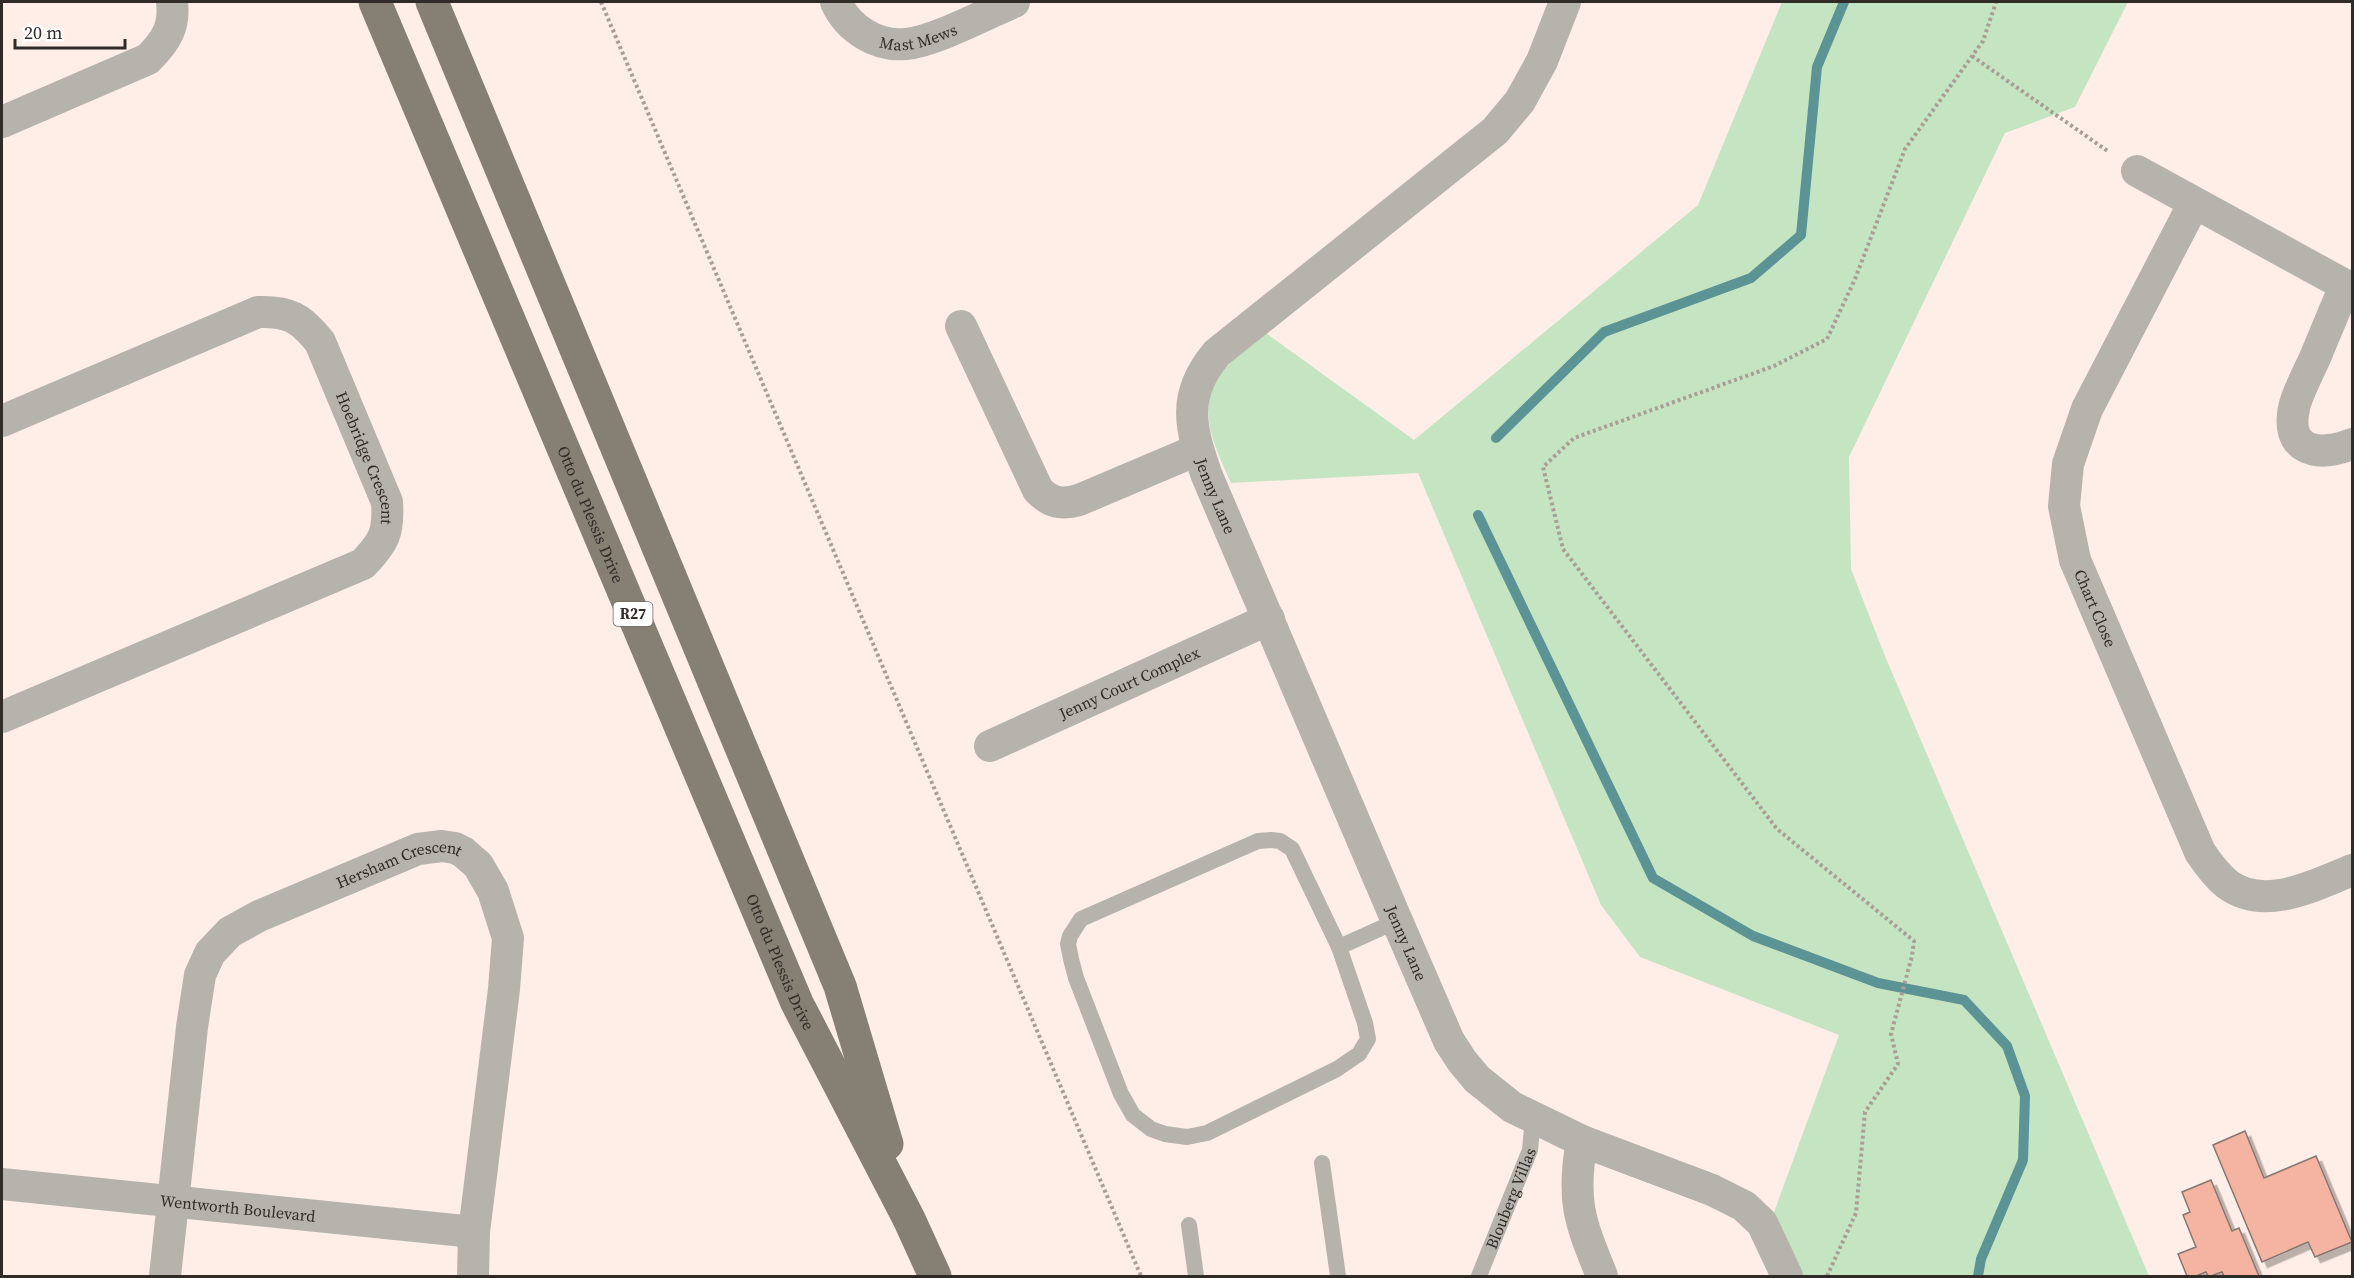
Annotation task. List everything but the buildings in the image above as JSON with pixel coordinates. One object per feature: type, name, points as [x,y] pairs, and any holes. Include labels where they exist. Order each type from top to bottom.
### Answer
[{"type":"main road","name":"Otto du Plessis Drive","points":[[375,2],[797,1003],[909,1219],[935,1276]]},
{"type":"main road","name":"Otto du Plessis Drive","points":[[432,2],[840,986],[909,1219]]},
{"type":"street","points":[[2,122],[148,59],[164,43],[170,31],[172,2]]},
{"type":"street","name":"Mast Mews","points":[[836,2],[847,19],[866,35],[890,44],[907,44],[924,40],[1014,2]]},
{"type":"street","name":"Jenny Lane","points":[[1565,2],[1542,61],[1526,91],[1495,131],[1217,353],[1206,366],[1198,380],[1191,414],[1197,450],[1449,1041],[1462,1061],[1494,1094],[1533,1118],[1582,1141],[1712,1190],[1744,1206],[1761,1223],[1787,1276]]},
{"type":"street","points":[[2137,171],[2349,287],[2296,403],[2294,431],[2298,442],[2306,448],[2327,452],[2352,444]]},
{"type":"street","name":"Chart Close","points":[[2194,203],[2087,409],[2068,464],[2064,506],[2075,560],[2200,852],[2213,871],[2229,885],[2245,892],[2260,896],[2275,896],[2309,888],[2352,870]]},
{"type":"street","name":"Hoebridge Crescent","points":[[2,421],[258,312],[290,315],[308,326],[320,342],[387,502],[388,521],[381,545],[363,564],[2,717]]},
{"type":"street","name":"Jenny Lane","points":[[961,326],[1038,490],[1046,498],[1061,504],[1079,500],[1197,450]]},
{"type":"street","name":"Jenny Court Complex","points":[[990,746],[1269,619]]},
{"type":"street","name":"Hersham Crescent","points":[[165,1276],[192,1027],[200,975],[210,953],[230,932],[259,916],[418,849],[442,846],[463,852],[478,865],[493,891],[508,938],[504,989],[474,1232],[473,1276]]},
{"type":"street","points":[[1582,1141],[1576,1171],[1578,1203],[1584,1231],[1602,1276]]},
{"type":"street","name":"Wentworth Boulevard","points":[[2,1184],[474,1232]]},
{"type":"lane","points":[[1271,840],[1292,849],[1339,947],[1368,1033],[1368,1039],[1359,1054],[1337,1069],[1207,1133],[1187,1137],[1165,1134],[1151,1129],[1133,1115],[1121,1094],[1076,978],[1068,944],[1070,936],[1081,920],[1258,841],[1271,840]]},
{"type":"lane","points":[[1339,947],[1397,921]]},
{"type":"lane","name":"Blouberg Villas","points":[[1479,1276],[1530,1150],[1533,1118]]},
{"type":"lane","points":[[1322,1163],[1338,1276]]},
{"type":"lane","points":[[1189,1225],[1196,1276]]},
{"type":"path","points":[[601,2],[1141,1276]]},
{"type":"path","points":[[1827,1276],[1856,1213],[1865,1112],[1898,1064],[1891,1034],[1914,941],[1777,829],[1563,549],[1543,467],[1574,438],[1774,366],[1827,339],[1855,279],[1905,148],[1983,41],[1996,2]]},
{"type":"path","points":[[1972,56],[2137,171]]},
{"type":"green space","points":[[1782,2],[2128,2],[2075,107],[2005,133],[1849,457],[1851,569],[1885,656],[2149,1276],[1802,1276],[1774,1212],[1839,1035],[1640,957],[1601,905],[1418,473],[1231,483],[1214,442],[1208,414],[1213,386],[1221,373],[1237,357],[1266,333],[1414,440],[1698,205]]},
{"type":"waterway","points":[[1496,438],[1604,332],[1751,278],[1801,235],[1817,67],[1844,2]]},
{"type":"waterway","points":[[1478,515],[1653,878],[1753,936],[1878,983],[1964,1000],[2007,1046],[2025,1096],[2023,1160],[1981,1259],[1978,1276]]}]
